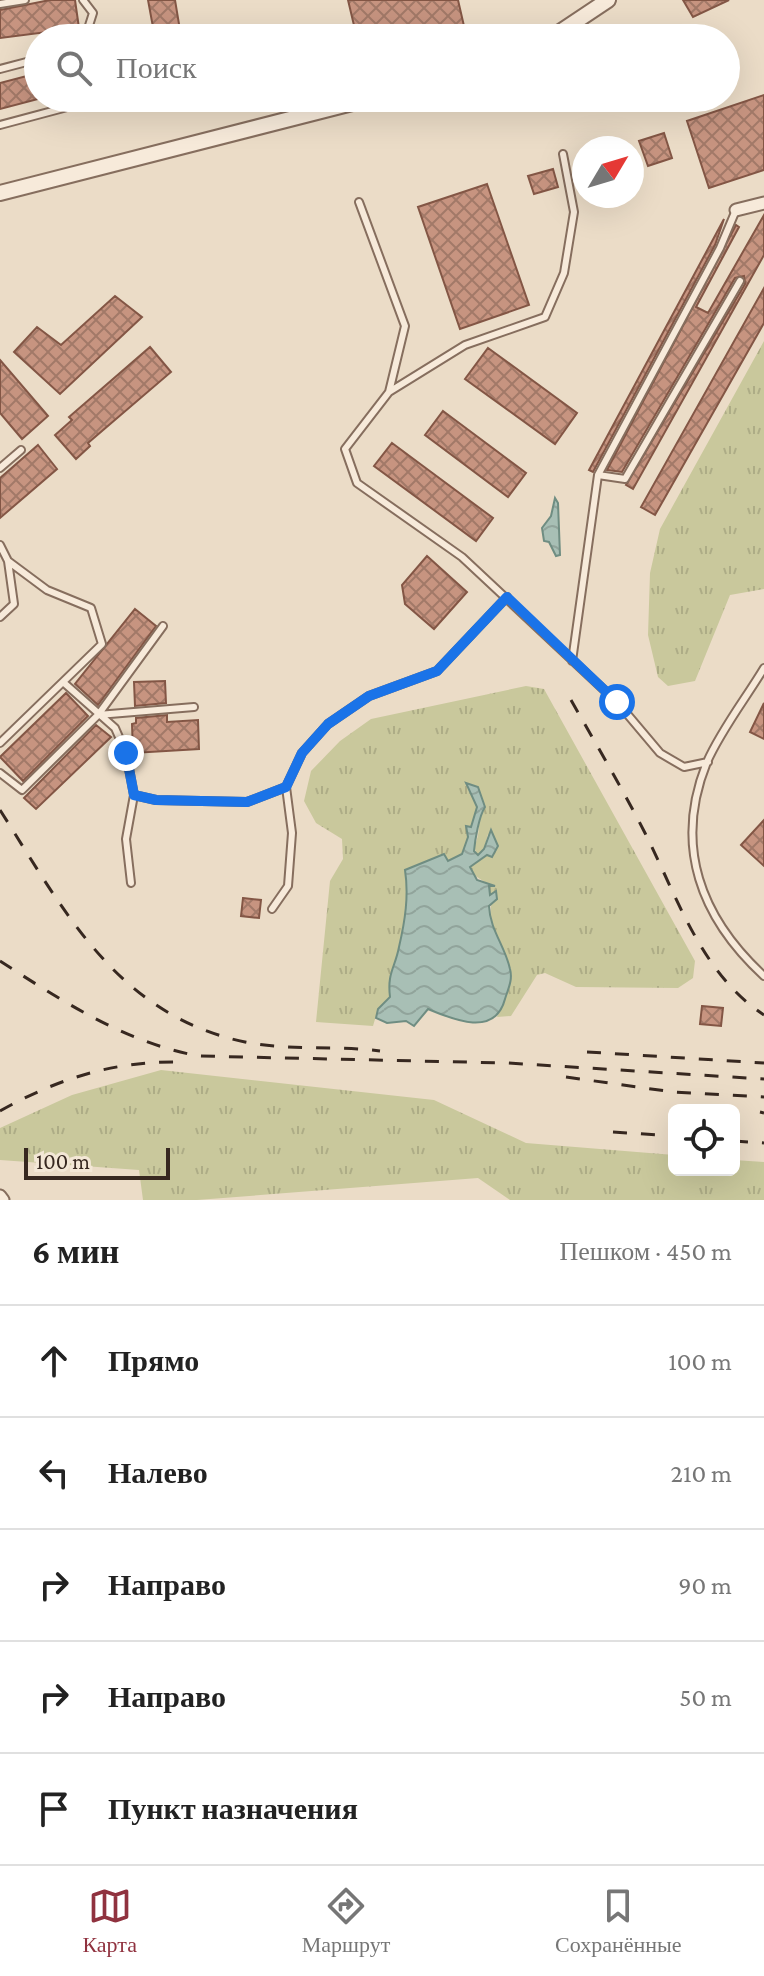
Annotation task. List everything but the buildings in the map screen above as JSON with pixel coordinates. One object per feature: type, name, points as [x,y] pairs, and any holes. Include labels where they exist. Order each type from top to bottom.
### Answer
[{"type":"street","points":[[572,24],[608,0]]},
{"type":"street","points":[[0,193],[320,112]]},
{"type":"street","points":[[736,210],[764,203]]},
{"type":"lane","points":[[0,4],[25,0]]},
{"type":"lane","points":[[83,0],[93,13],[89,24]]},
{"type":"lane","points":[[0,69],[24,63]]},
{"type":"lane","points":[[0,125],[49,112]]},
{"type":"lane","points":[[300,112],[302,117]]},
{"type":"lane","points":[[563,154],[574,212],[564,273],[545,317],[465,345],[389,392],[345,449],[357,483],[462,557],[507,597],[617,702],[660,753],[684,767],[708,762]]},
{"type":"lane","points":[[359,202],[405,326],[389,392]]},
{"type":"lane","points":[[572,661],[598,475],[720,248],[736,210]]},
{"type":"lane","points":[[598,475],[625,479],[740,281]]},
{"type":"lane","points":[[0,468],[21,450]]},
{"type":"lane","points":[[0,545],[8,561],[14,604],[0,617]]},
{"type":"lane","points":[[0,743],[102,644],[91,608],[47,590],[8,561]]},
{"type":"lane","points":[[272,909],[288,886],[292,833],[286,787],[302,753],[328,724],[369,696],[437,671],[507,597]]},
{"type":"lane","points":[[0,773],[22,790],[98,715],[163,626]]},
{"type":"lane","points":[[764,668],[708,762],[692,835],[700,890],[740,954],[764,976]]},
{"type":"lane","points":[[63,682],[115,728],[126,753],[134,795],[126,839],[131,883]]},
{"type":"lane","points":[[98,715],[194,707]]},
{"type":"lane","points":[[134,795],[156,800],[247,802],[286,787]]},
{"type":"green space","points":[[764,341],[764,589],[730,595],[695,681],[668,686],[658,677],[648,635],[650,573],[660,529]]},
{"type":"green space","points":[[526,686],[544,689],[695,961],[693,978],[678,988],[576,987],[545,973],[537,975],[511,1016],[497,1017],[506,995],[509,976],[507,961],[492,922],[495,891],[490,896],[489,885],[471,873],[470,867],[487,855],[488,834],[484,849],[477,855],[474,846],[484,807],[471,790],[477,807],[471,827],[467,826],[468,837],[462,854],[447,861],[443,855],[405,870],[406,908],[390,976],[390,997],[378,1009],[373,1026],[316,1022],[330,881],[343,859],[342,839],[316,823],[304,801],[311,771],[340,741],[371,719]]},
{"type":"green space","points":[[161,1070],[434,1100],[526,1143],[668,1155],[668,1176],[740,1176],[740,1160],[764,1162],[764,1200],[510,1200],[478,1178],[197,1200],[143,1200],[139,1170],[0,1160],[0,1128],[72,1095]]},
{"type":"water","points":[[555,498],[558,503],[560,555],[556,556],[549,542],[544,541],[542,528],[551,516]]},
{"type":"water","points":[[466,783],[478,787],[485,807],[474,851],[478,855],[484,849],[491,830],[498,846],[492,857],[487,855],[470,867],[477,880],[495,886],[489,886],[490,895],[496,891],[497,899],[489,906],[490,915],[510,969],[509,988],[500,1011],[483,1022],[460,1021],[428,1009],[414,1026],[406,1021],[387,1023],[376,1018],[378,1009],[390,997],[390,976],[406,908],[405,870],[444,854],[448,861],[462,854],[468,837],[466,826],[471,827],[477,807]]},
{"type":"railway","points":[[571,700],[636,816],[707,956],[742,998],[764,1015]]},
{"type":"railway","points":[[0,810],[72,921],[128,984],[162,1009],[200,1028],[245,1042],[380,1051]]},
{"type":"railway","points":[[0,961],[120,1031],[172,1050],[199,1056],[507,1063],[764,1079]]},
{"type":"railway","points":[[587,1052],[764,1063]]},
{"type":"railway","points":[[0,1111],[86,1074],[131,1065],[179,1062]]},
{"type":"railway","points":[[566,1077],[673,1092],[764,1097]]},
{"type":"railway","points":[[760,1112],[764,1113]]},
{"type":"railway","points":[[613,1132],[668,1136]]},
{"type":"railway","points":[[740,1141],[764,1143]]},
{"type":"route","points":[[126,753],[134,795],[156,800],[247,802],[286,787],[302,753],[328,724],[369,696],[437,671],[507,597],[617,702]]}]
